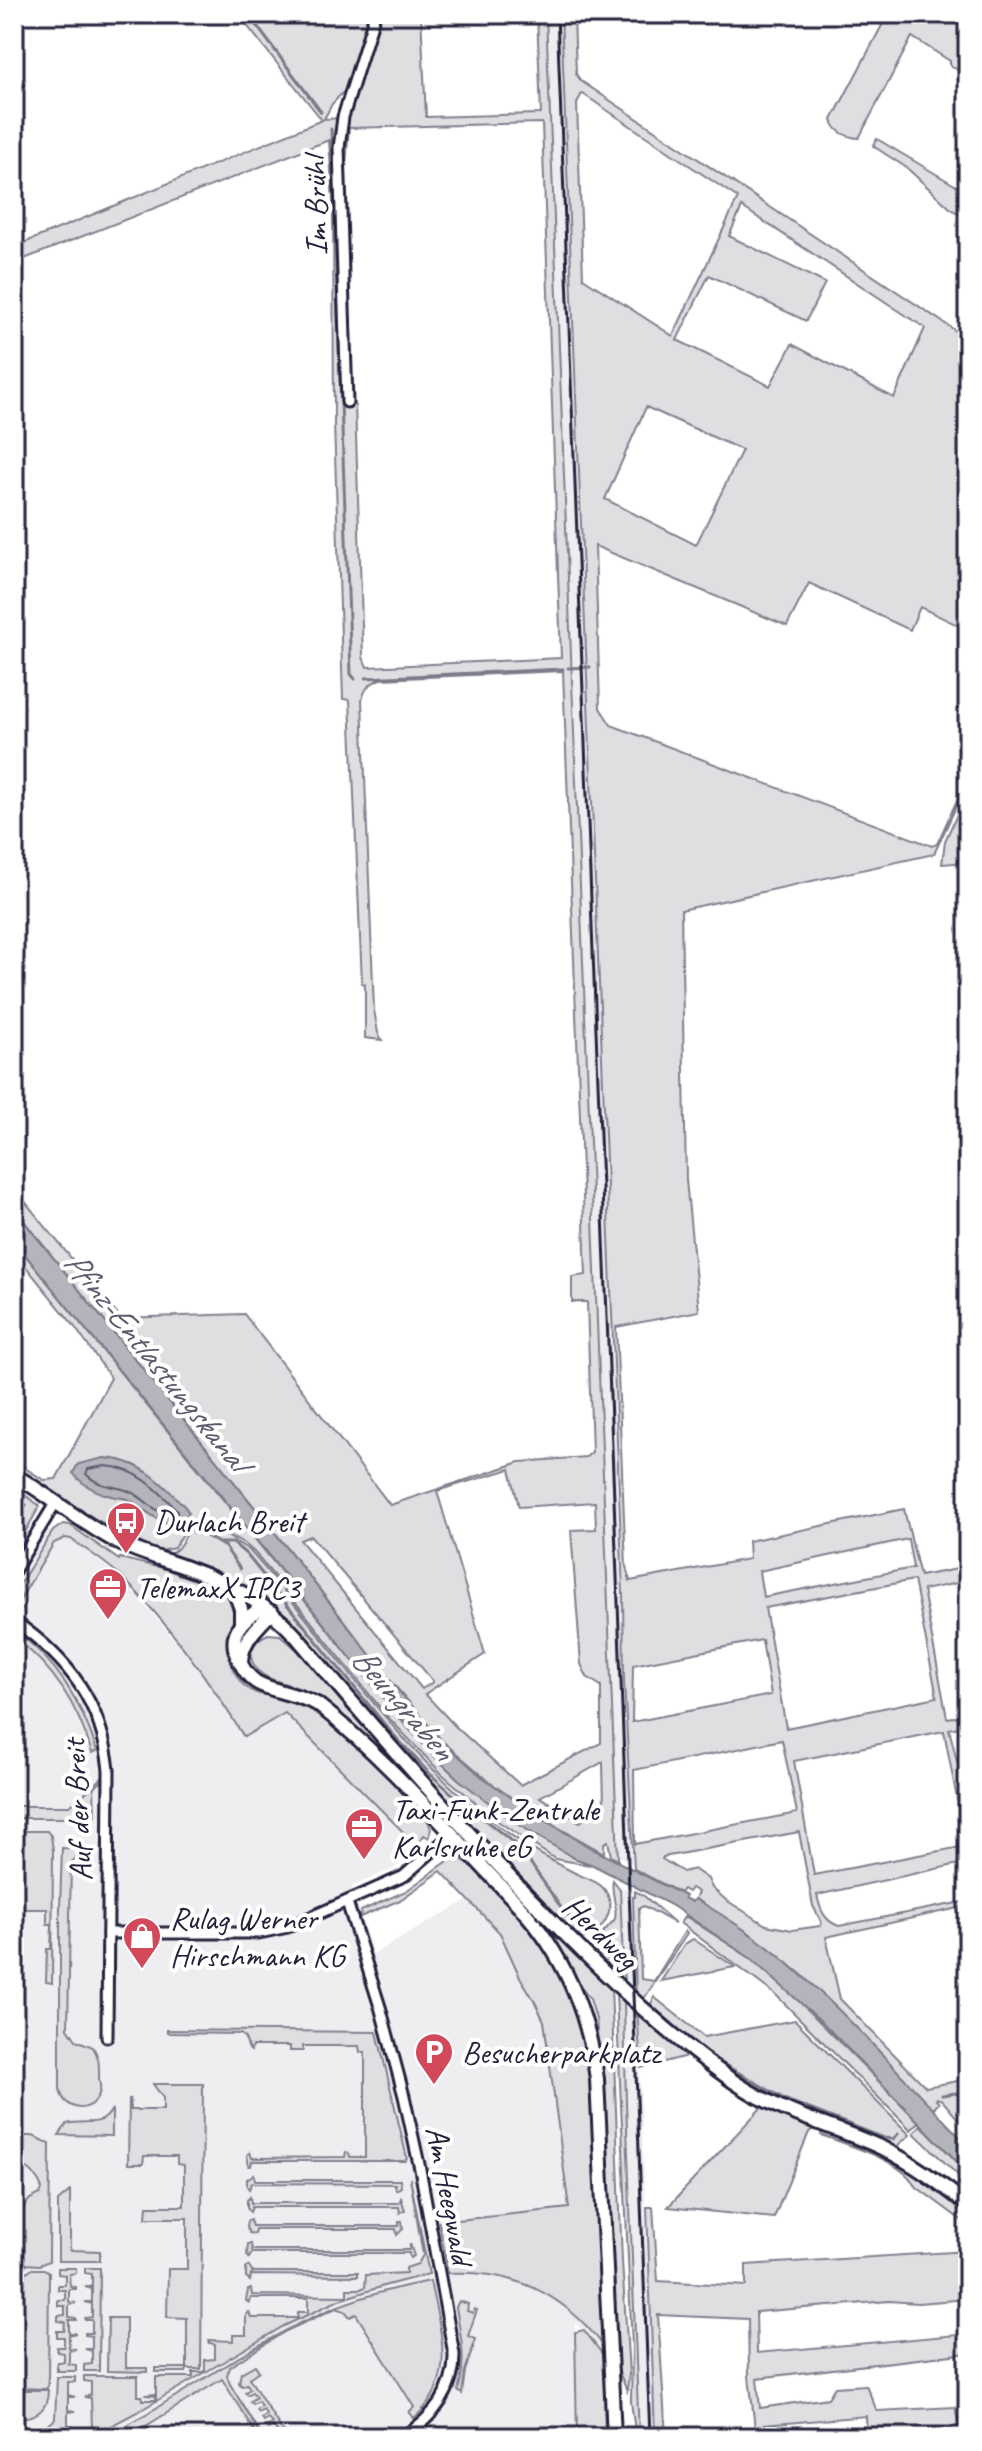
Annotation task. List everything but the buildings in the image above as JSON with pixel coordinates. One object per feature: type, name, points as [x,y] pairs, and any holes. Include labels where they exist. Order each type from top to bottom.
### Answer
[{"type":"main road","name":"Herdweg","points":[[14,1475],[119,1543],[233,1587],[268,1610],[295,1635],[433,1795],[519,1888],[614,1982],[666,2028],[721,2073],[750,2092],[780,2108],[898,2156],[968,2205]]},
{"type":"main road","points":[[233,1587],[241,1609],[235,1653],[248,1676],[261,1685],[307,1699],[331,1715],[452,1834],[543,1934],[568,1977],[587,2028],[595,2063],[612,2437]]},
{"type":"main road","points":[[241,1624],[248,1616],[268,1610]]},
{"type":"main road","points":[[241,1663],[241,1651],[246,1640],[268,1610]]},
{"type":"street","name":"Im Brühl","points":[[347,402],[339,148],[343,117],[375,14]]},
{"type":"street","points":[[957,14],[968,22]]},
{"type":"street","points":[[14,1571],[56,1502]]},
{"type":"street","name":"Auf der Breit","points":[[14,1621],[39,1639],[67,1666],[92,1705],[102,1730],[109,1770],[107,2037]]},
{"type":"street","points":[[108,1933],[259,1933],[288,1927],[404,1876],[452,1834]]},
{"type":"street","name":"Am Heegwald","points":[[347,1902],[404,2096],[454,2354],[451,2380],[438,2407],[424,2422],[402,2437]]},
{"type":"shaded area","points":[[238,14],[371,14],[345,90],[324,119],[345,118],[378,14],[421,14],[426,117],[541,114],[537,14],[546,14],[618,1860],[611,1856],[608,1841],[604,1843],[604,1853],[536,1815],[502,1792],[442,1741],[393,1684],[14,1209],[14,1188],[120,1318],[244,1314],[390,1505],[520,1462],[586,1457],[592,1452],[587,1302],[572,1302],[572,1277],[586,1275],[563,671],[380,679],[366,689],[362,700],[374,1010],[382,1040],[365,1038],[350,700],[343,699],[334,423],[333,202],[329,140],[14,263],[14,247],[322,120]],"holes":[[[542,123],[561,658],[367,667],[363,657],[355,403],[345,400],[341,277],[349,277],[345,178],[349,128]],[[510,1469],[519,1507],[595,1502],[596,1529],[571,1530],[581,1664],[587,1677],[601,1686],[601,1743],[520,1785],[425,1694],[485,1654],[437,1491]],[[311,1536],[433,1682],[422,1689],[300,1540]],[[603,1762],[604,1806],[580,1822],[540,1797]]]},
{"type":"shaded area","points":[[546,14],[561,14],[564,76],[632,1863],[619,1856],[618,1852],[611,1723]]},
{"type":"shaded area","points":[[561,14],[574,14],[576,74],[581,81],[968,339],[968,630],[920,607],[910,630],[809,583],[787,626],[595,546],[600,708],[611,725],[932,846],[937,844],[968,776],[934,854],[681,910],[686,1180],[699,1311],[616,1327],[626,1566],[630,1581],[749,1559],[748,1541],[904,1509],[920,1576],[968,1567],[968,1581],[923,1590],[947,1718],[968,1715],[968,1725],[949,1729],[957,1761],[968,1760],[968,1772],[960,1774],[968,1815],[968,1862],[817,1895],[824,1914],[839,1926],[968,1901],[968,1906],[826,1937],[840,1999],[926,2087],[968,2079],[968,2131],[942,2100],[937,2098],[939,2103],[933,2109],[802,1975],[748,1932],[695,1899],[698,1892],[691,1888],[688,1892],[683,1889],[680,1893],[634,1869],[624,1681]],"holes":[[[583,94],[738,198],[673,336],[583,278],[577,104]],[[742,207],[925,328],[894,398],[792,344],[770,386],[677,340],[709,275],[806,321],[825,283],[729,236]],[[646,407],[742,450],[696,545],[605,499]],[[908,1539],[913,1568],[763,1597],[759,1571]],[[914,1580],[937,1697],[786,1728],[765,1608]],[[762,1640],[771,1695],[632,1722],[633,1665]],[[944,1731],[966,1846],[814,1875],[794,1761]],[[782,1740],[797,1813],[635,1844],[634,1770]],[[799,1832],[813,1906],[822,1923],[820,1926],[792,1930],[766,1925],[726,1900],[712,1888],[708,1879],[694,1869],[683,1872],[663,1857]]]},
{"type":"shaded area","points":[[888,14],[947,14],[968,28],[968,77],[950,65],[950,61],[912,37],[859,138],[850,136],[839,131],[832,120]]},
{"type":"shaded area","points":[[877,139],[968,193],[968,220],[950,208],[907,168],[873,146]]},
{"type":"shaded area","points":[[14,786],[23,1051],[17,1051],[14,970]]},
{"type":"shaded area","points":[[968,790],[968,862],[942,864],[945,841]]},
{"type":"shaded area","points":[[14,1241],[405,1725],[492,1804],[538,1836],[590,1865],[555,1859],[496,1820],[442,1774],[386,1715],[245,1544],[197,1523],[188,1526],[174,1548],[157,1552],[126,1534],[123,1529],[78,1510],[14,1469],[14,1461],[44,1480],[56,1479],[111,1378],[72,1323],[14,1252]]},
{"type":"shaded area","points":[[14,1487],[40,1506],[14,1551],[14,1524],[17,1520],[14,1518]]},
{"type":"shaded area","points":[[14,1518],[71,1539],[124,1580],[201,1671],[244,1737],[285,1713],[417,1846],[395,1868],[351,1887],[373,1954],[468,1900],[500,1933],[544,2021],[569,2208],[576,2314],[603,2345],[603,2355],[575,2322],[577,2437],[14,2437]]},
{"type":"shaded area","points":[[63,1524],[70,1525],[119,1560],[176,1570],[177,1574],[216,1589],[237,1604],[230,1651],[234,1670],[244,1686],[266,1696],[309,1708],[339,1730],[412,1801],[430,1826],[429,1838],[424,1835],[417,1846],[285,1713],[244,1737],[204,1675],[158,1616],[119,1574],[71,1539],[54,1543],[21,1598],[19,1606],[23,1611],[14,1606],[14,1593],[53,1531]]},
{"type":"shaded area","points":[[196,1526],[227,1536],[249,1550],[383,1715],[473,1806],[536,1851],[604,1889],[609,1900],[608,1916],[599,1929],[585,1938],[577,1939],[537,1900],[397,1747],[288,1620],[268,1602],[224,1576],[163,1556],[179,1547]]},
{"type":"shaded area","points":[[14,1630],[43,1655],[66,1683],[97,1751],[92,1753],[79,1719],[62,1688],[41,1661],[14,1637]]},
{"type":"shaded area","points":[[268,1634],[280,1635],[302,1654],[350,1712],[354,1710],[407,1775],[403,1778],[318,1698],[260,1673],[251,1653],[255,1644]]},
{"type":"shaded area","points":[[102,1778],[94,1788],[95,1815],[89,1818],[14,1818],[14,1806],[70,1806]]},
{"type":"shaded area","points":[[14,1831],[47,1831],[51,1836],[53,1850],[52,1983],[46,1982],[47,1949],[51,1949],[52,1924],[47,1924],[47,1909],[14,1909]]},
{"type":"shaded area","points":[[62,1848],[81,1849],[71,1863],[68,2028],[76,2040],[93,2047],[99,2066],[97,2098],[87,2107],[80,2108],[67,2103],[60,2089]]},
{"type":"shaded area","points":[[450,1854],[480,1874],[532,1932],[555,1965],[577,2012],[589,2059],[594,2108],[603,2345],[571,2311],[535,2288],[494,2276],[448,2273],[439,2222],[569,2208],[544,2021],[500,1933],[441,1871],[400,1900],[360,1917],[361,1911],[406,1891],[448,1861],[444,1855]]},
{"type":"shaded area","points":[[613,1880],[620,1889],[624,1986],[590,1952],[590,1947],[615,1919]]},
{"type":"shaded area","points":[[620,1887],[633,1892],[636,1998],[624,1986]]},
{"type":"shaded area","points":[[635,1891],[675,1923],[644,1906],[639,1908],[641,1979],[654,1981],[685,1931],[687,1934],[641,2003],[636,1998]]},
{"type":"shaded area","points":[[685,1916],[750,1958],[792,1994],[919,2122],[911,2130],[776,1995],[680,1923]]},
{"type":"shaded area","points":[[553,1929],[611,1987],[629,2374],[627,2391],[613,2358],[596,2019],[590,1999],[547,1933]]},
{"type":"shaded area","points":[[693,1939],[735,1967],[661,1981],[685,1944]]},
{"type":"shaded area","points":[[616,1994],[624,2000],[639,2437],[636,2437],[631,2402],[632,2347]]},
{"type":"shaded area","points":[[654,1997],[704,2037],[795,2020],[910,2135],[899,2144],[897,2150],[919,2165],[740,2082],[649,2009]]},
{"type":"shaded area","points":[[624,2000],[637,2010],[655,2437],[639,2437]]},
{"type":"shaded area","points":[[637,2010],[759,2103],[811,2127],[774,2218],[668,2207],[761,2108],[687,2056],[641,2068]]},
{"type":"shaded area","points":[[167,2030],[377,2032],[407,2158],[405,2161],[252,2161],[249,2166],[247,2155],[250,2152],[252,2158],[345,2157],[346,2152],[350,2157],[365,2157],[365,2052],[360,2052],[359,2046],[303,2046],[303,2051],[290,2051],[290,2046],[252,2046],[251,2051],[240,2034],[167,2033]]},
{"type":"shaded area","points":[[153,2084],[203,2084],[201,2369],[187,2369],[186,2372],[156,2372],[156,2368],[187,2368],[187,2318],[167,2317],[168,2269],[187,2269],[187,2218],[146,2218],[147,2206],[184,2206],[184,2165],[177,2164],[177,2156],[144,2156],[143,2164],[128,2164],[129,2099],[131,2110],[163,2110],[163,2098]]},
{"type":"shaded area","points":[[112,2109],[112,2136],[59,2135],[67,2124],[98,2121]]},
{"type":"shaded area","points":[[921,2125],[968,2173],[968,2185],[914,2133]]},
{"type":"shaded area","points":[[822,2132],[862,2144],[900,2163],[968,2212],[968,2225],[914,2185],[899,2168],[873,2154],[821,2135]]},
{"type":"shaded area","points":[[21,2136],[33,2136],[50,2144],[49,2261],[39,2265],[26,2264],[14,2242],[14,2218],[42,2189],[19,2156]]},
{"type":"shaded area","points":[[254,2174],[255,2180],[400,2180],[401,2187],[396,2190],[395,2184],[252,2183],[249,2189],[247,2179]]},
{"type":"shaded area","points":[[410,2178],[429,2274],[339,2300],[284,2326],[141,2410],[90,2437],[27,2437],[55,2419],[57,2377],[75,2377],[75,2382],[68,2382],[68,2395],[75,2397],[68,2397],[68,2410],[75,2411],[68,2412],[68,2426],[83,2430],[92,2427],[91,2398],[84,2397],[91,2395],[91,2382],[84,2381],[84,2376],[138,2376],[138,2396],[142,2396],[143,2400],[156,2400],[156,2396],[145,2395],[156,2394],[156,2377],[193,2377],[193,2372],[205,2372],[205,2360],[215,2359],[215,2344],[209,2343],[209,2340],[233,2341],[233,2335],[246,2335],[246,2315],[249,2312],[251,2318],[298,2318],[298,2312],[308,2312],[308,2298],[251,2298],[250,2303],[246,2301],[248,2290],[251,2289],[252,2295],[347,2296],[347,2289],[365,2287],[366,2275],[406,2273],[406,2268],[418,2264],[423,2255]]},
{"type":"shaded area","points":[[70,2191],[70,2250],[100,2251],[100,2261],[58,2261],[58,2201]]},
{"type":"shaded area","points":[[250,2197],[251,2203],[399,2203],[401,2198],[405,2210],[400,2213],[399,2207],[252,2207],[250,2212],[247,2200]]},
{"type":"shaded area","points":[[647,2207],[653,2207],[658,2281],[746,2286],[746,2265],[968,2251],[968,2299],[918,2303],[889,2301],[756,2312],[757,2353],[968,2334],[968,2353],[757,2378],[760,2408],[828,2398],[835,2387],[866,2385],[877,2411],[955,2407],[962,2437],[953,2437],[951,2428],[867,2437],[866,2416],[764,2425],[765,2437],[756,2437],[749,2376],[748,2319],[658,2315],[666,2437],[655,2437]]},
{"type":"shaded area","points":[[250,2220],[252,2226],[399,2226],[399,2221],[402,2221],[403,2229],[397,2235],[396,2229],[255,2229],[254,2234],[249,2233],[246,2227]]},
{"type":"shaded area","points":[[248,2244],[251,2244],[252,2250],[409,2250],[410,2244],[414,2256],[410,2258],[409,2253],[252,2253],[249,2258]]},
{"type":"shaded area","points":[[249,2266],[252,2272],[358,2272],[358,2276],[251,2275],[250,2281],[246,2278]]},
{"type":"shaded area","points":[[58,2268],[76,2268],[76,2273],[69,2274],[70,2286],[76,2289],[69,2289],[69,2302],[76,2303],[69,2305],[69,2317],[76,2320],[69,2320],[69,2333],[76,2333],[69,2335],[69,2348],[76,2349],[69,2351],[69,2364],[76,2365],[76,2371],[57,2371],[57,2362],[64,2362],[64,2353],[57,2352],[57,2347],[64,2347],[64,2337],[57,2337],[57,2331],[64,2331],[65,2322],[58,2321],[58,2316],[65,2315],[65,2306],[58,2306],[58,2300],[65,2300],[65,2290],[58,2290],[58,2285],[65,2285],[65,2275],[58,2274]]},
{"type":"shaded area","points":[[85,2268],[100,2268],[99,2371],[84,2371],[84,2365],[92,2364],[92,2351],[85,2349],[92,2349],[92,2336],[85,2333],[92,2333],[92,2320],[85,2318],[92,2317],[92,2304],[85,2302],[92,2302],[92,2289],[85,2287],[92,2287],[92,2274],[85,2273]]},
{"type":"shaded area","points":[[31,2269],[49,2272],[46,2389],[20,2388],[22,2379],[14,2370],[14,2311],[20,2301],[21,2276]]},
{"type":"shaded area","points":[[430,2281],[443,2354],[437,2388],[414,2418],[409,2412],[414,2407],[356,2314],[350,2317],[336,2308],[291,2329],[337,2307],[363,2297]]},
{"type":"shaded area","points":[[459,2301],[468,2304],[467,2311],[473,2313],[474,2309],[477,2310],[468,2336],[476,2339],[465,2371],[462,2394],[458,2391],[463,2359],[456,2307]]},
{"type":"shaded area","points":[[108,2318],[126,2318],[126,2368],[147,2368],[147,2372],[107,2371]]},
{"type":"shaded area","points":[[584,2330],[603,2355],[605,2437],[577,2437],[575,2332]]},
{"type":"shaded area","points":[[281,2334],[229,2367],[227,2376],[262,2437],[258,2437],[222,2379],[128,2437],[105,2437]]},
{"type":"shaded area","points":[[255,2365],[259,2371],[249,2378],[285,2435],[273,2437],[277,2431],[273,2426],[266,2427],[272,2423],[268,2418],[263,2421],[261,2418],[266,2414],[263,2409],[258,2412],[256,2409],[261,2406],[258,2401],[252,2404],[250,2401],[256,2397],[252,2392],[247,2395],[245,2392],[250,2389],[247,2384],[242,2386],[239,2383],[241,2373]]},
{"type":"shaded area","points":[[48,2390],[43,2409],[28,2417],[14,2418],[14,2392]]},
{"type":"water","points":[[14,1209],[393,1684],[442,1741],[481,1776],[536,1815],[684,1898],[701,1902],[777,1954],[844,2015],[968,2145],[968,2173],[822,2022],[750,1958],[671,1905],[574,1858],[514,1822],[458,1779],[432,1754],[365,1676],[14,1241]]},
{"type":"water","points":[[104,1458],[129,1463],[150,1474],[189,1513],[182,1520],[167,1523],[127,1499],[90,1488],[73,1473],[78,1464]]},
{"type":"waterway","points":[[248,14],[321,112]]},
{"type":"waterway","points":[[331,129],[351,674],[355,679]]},
{"type":"waterway","points":[[568,668],[590,667]]},
{"type":"waterway","points":[[366,678],[563,669]]},
{"type":"waterway","name":"Beungraben","points":[[14,1500],[26,1505]]},
{"type":"waterway","points":[[194,1533],[204,1535]]},
{"type":"waterway","name":"Beungraben","points":[[203,1534],[225,1547],[240,1569]]},
{"type":"waterway","name":"Beungraben","points":[[220,1543],[233,1543],[246,1554],[390,1731],[429,1773],[520,1848],[562,1909],[585,1935]]},
{"type":"waterway","name":"Beungraben","points":[[599,1949],[619,1968]]},
{"type":"waterway","name":"Beungraben","points":[[653,2007],[705,2053]]},
{"type":"waterway","name":"Beungraben","points":[[711,2057],[786,2100],[884,2138],[893,2139],[898,2134]]},
{"type":"waterway","name":"Beungraben","points":[[942,2095],[956,2093],[968,2103]]},
{"type":"railway","points":[[557,14],[650,2437]]},
{"type":"place","name":"Durlach Breit","points":[[126,1555]]},
{"type":"place","name":"TelemaxX IPC3","points":[[108,1621]]},
{"type":"place","name":"Taxi-Funk-Zentrale Karlsruhe eG","points":[[364,1861]]},
{"type":"place","name":"Rulag Werner Hirschmann KG","points":[[142,1970]]},
{"type":"place","name":"Besucherparkplatz","points":[[434,2086]]},
{"type":"water label","name":"Pfinz-Entlastungskanal","points":[[157,1360]]}]
